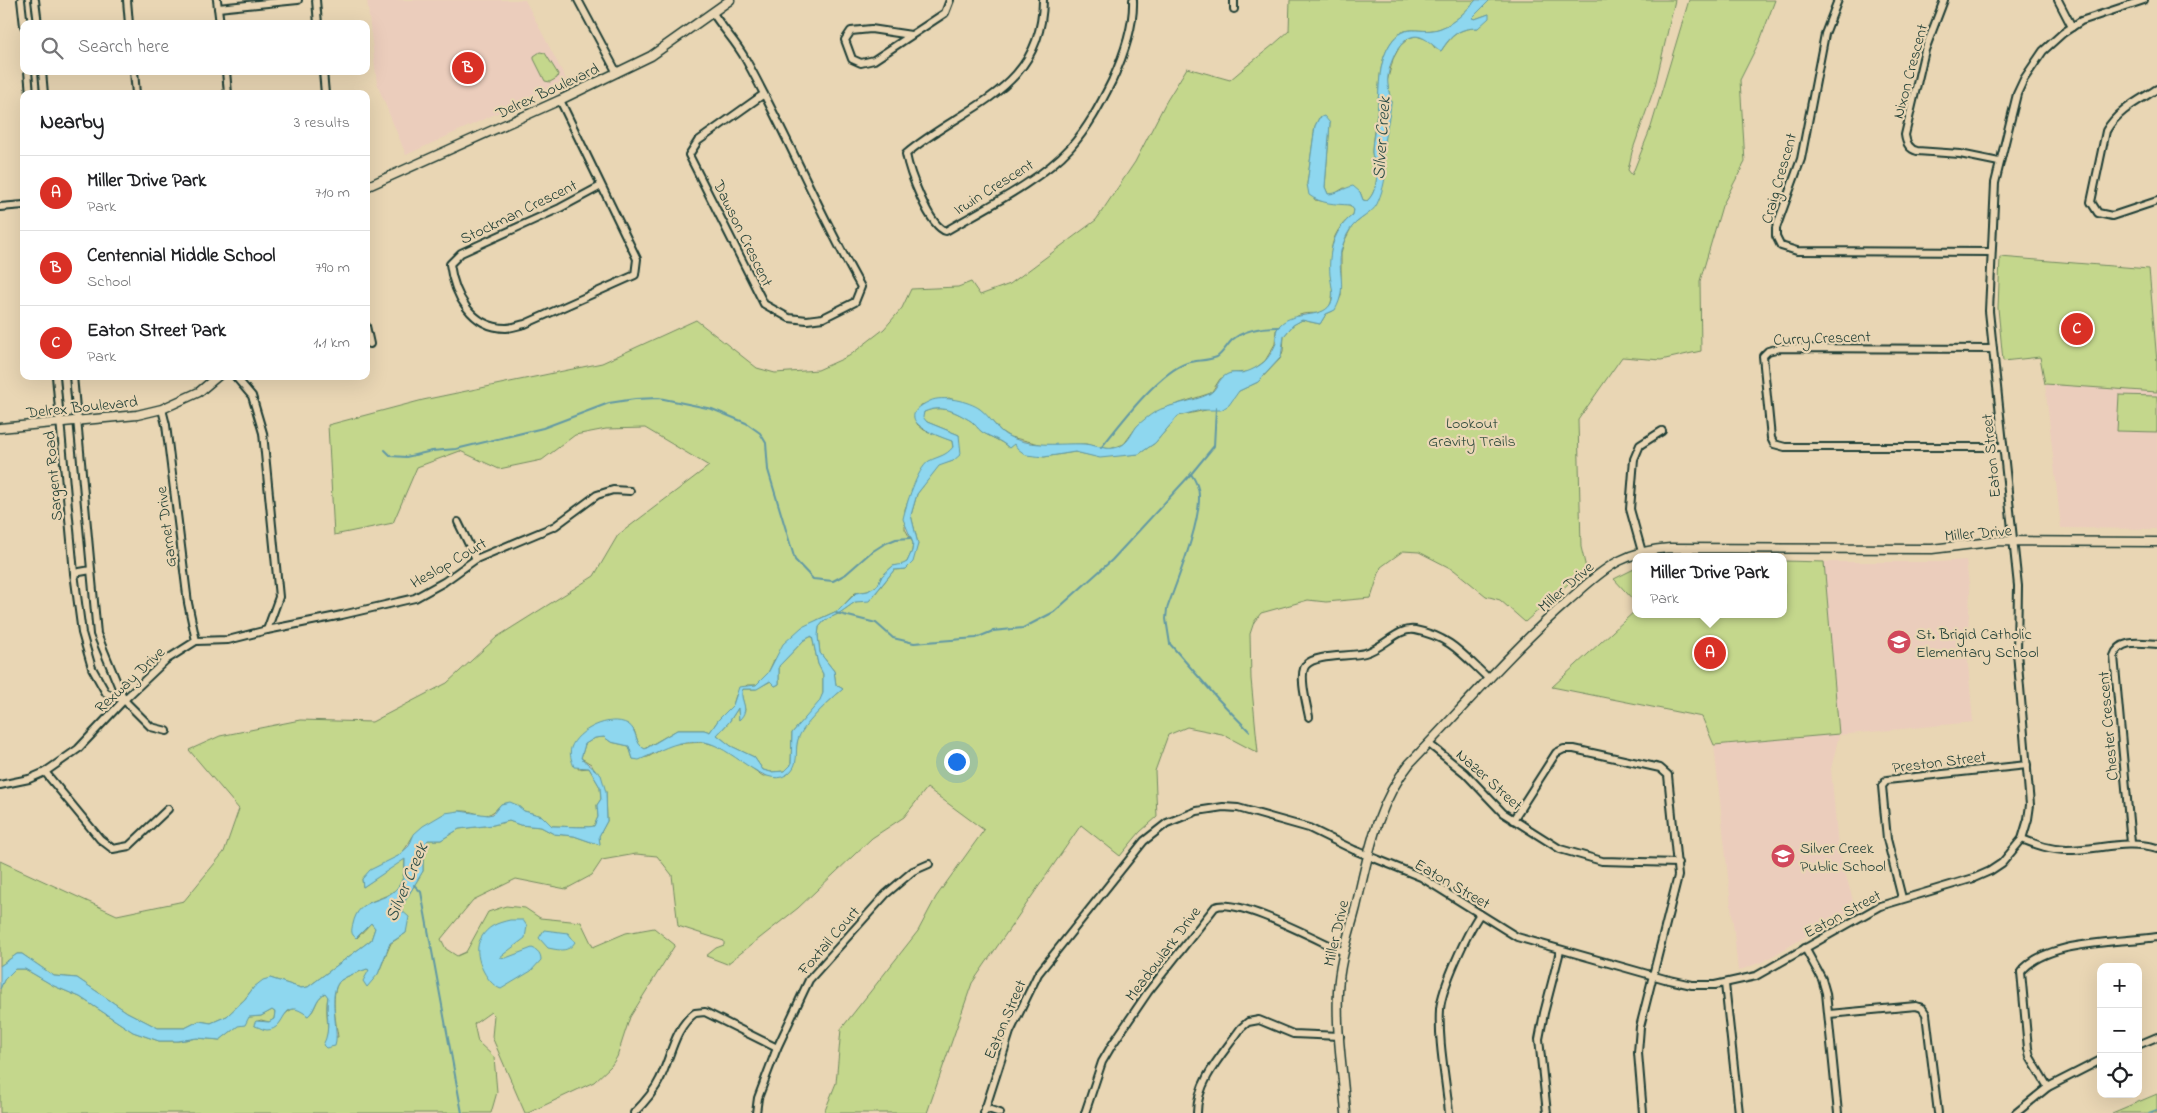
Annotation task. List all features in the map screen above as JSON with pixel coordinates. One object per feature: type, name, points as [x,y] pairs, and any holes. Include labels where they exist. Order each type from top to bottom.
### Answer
[{"type":"street","points":[[21,0],[23,20]]},
{"type":"street","points":[[36,0],[38,20]]},
{"type":"street","points":[[127,0],[128,20]]},
{"type":"street","points":[[217,0],[220,20]]},
{"type":"street","points":[[218,8],[298,0]]},
{"type":"street","points":[[316,0],[318,20]]},
{"type":"street","points":[[578,0],[617,73]]},
{"type":"street","name":"Delrex Boulevard","points":[[370,185],[560,100],[651,56],[730,0]]},
{"type":"street","points":[[911,34],[872,29],[851,31],[845,40],[852,58],[861,63],[874,60],[911,34],[945,14],[950,0]]},
{"type":"street","name":"Irwin Crescent","points":[[1043,0],[1043,17],[1036,40],[1027,61],[1012,80],[995,95],[921,142],[906,154],[908,169],[934,221],[940,229],[946,231],[1027,182],[1057,161],[1070,148],[1096,114],[1120,63],[1133,10],[1133,0]]},
{"type":"street","points":[[1234,0],[1234,10]]},
{"type":"street","name":"Craig Crescent","points":[[1838,0],[1826,34],[1801,159],[1776,228],[1776,236],[1781,246],[1798,251],[1990,252]]},
{"type":"street","name":"Nixon Crescent","points":[[1944,0],[1923,58],[1905,135],[1907,142],[1911,148],[1917,151],[1960,154],[1999,162]]},
{"type":"street","points":[[2058,0],[2072,27]]},
{"type":"street","name":"Eaton Street","points":[[985,1111],[1004,1048],[1032,984],[1144,841],[1168,823],[1196,811],[1223,807],[1238,808],[1309,828],[1368,856],[1421,877],[1510,934],[1560,951],[1692,985],[1725,984],[1756,976],[1871,910],[1902,898],[1982,876],[2002,862],[2022,839],[2030,806],[2018,678],[2018,586],[1988,311],[1995,183],[2013,105],[2024,79],[2043,51],[2072,27],[2096,15],[2144,0]]},
{"type":"street","name":"Dawson Crescent","points":[[714,13],[745,57],[764,94],[834,239],[861,286],[854,302],[823,318],[807,320],[789,318],[764,304],[689,155],[698,141],[764,94]]},
{"type":"street","points":[[28,75],[30,90]]},
{"type":"street","points":[[42,75],[44,90]]},
{"type":"street","points":[[134,75],[136,90]]},
{"type":"street","points":[[226,75],[228,90]]},
{"type":"street","points":[[323,75],[325,90]]},
{"type":"street","points":[[2157,88],[2120,112],[2106,131],[2091,202],[2098,213],[2112,216],[2157,201]]},
{"type":"street","name":"Stockman Crescent","points":[[560,100],[637,259],[635,275],[525,324],[506,328],[488,325],[472,314],[460,299],[452,280],[450,264],[461,254],[560,208],[601,186]]},
{"type":"street","points":[[0,207],[20,205]]},
{"type":"street","name":"Curry Crescent","points":[[1993,349],[1780,348],[1768,350],[1763,356],[1771,438],[1774,444],[1785,447],[2003,447]]},
{"type":"street","name":"Sargent Road","points":[[56,380],[74,572],[82,633],[92,668],[106,693],[124,700],[152,727],[167,732]]},
{"type":"street","name":"Sargent Road","points":[[72,380],[97,634],[124,700]]},
{"type":"street","name":"Delrex Boulevard","points":[[0,428],[137,415],[162,409],[199,392],[213,380]]},
{"type":"street","points":[[196,641],[228,640],[267,630],[279,597],[263,433],[252,396],[238,380]]},
{"type":"street","name":"Garnet Drive","points":[[162,409],[166,425],[188,603],[196,641]]},
{"type":"street","points":[[1642,552],[1630,510],[1634,459],[1640,445],[1662,431]]},
{"type":"street","name":"Heslop Court","points":[[267,630],[342,616],[416,598],[444,582],[476,559],[555,526],[597,495],[613,490],[630,491]]},
{"type":"street","points":[[458,522],[476,559]]},
{"type":"street","name":"Miller Drive","points":[[1642,552],[1670,548],[1937,549],[2000,541],[2157,542]]},
{"type":"street","name":"Miller Drive","points":[[1346,1113],[1338,990],[1344,952],[1368,856],[1380,813],[1389,793],[1401,774],[1428,744],[1537,629],[1597,576],[1621,560],[1632,556]]},
{"type":"street","points":[[74,572],[91,570]]},
{"type":"street","points":[[1309,717],[1304,698],[1303,671],[1307,664],[1315,659],[1356,655],[1373,651],[1403,630],[1416,630],[1443,638],[1489,679]]},
{"type":"street","name":"Rexway Drive","points":[[0,785],[29,779],[45,772],[78,749],[124,700],[166,660],[196,641]]},
{"type":"street","name":"Chester Crescent","points":[[2132,843],[2114,656],[2116,650],[2125,643],[2157,644]]},
{"type":"street","name":"Nazer Street","points":[[1428,744],[1465,773],[1493,804],[1513,820],[1560,849],[1602,861],[1678,863]]},
{"type":"street","points":[[1513,820],[1556,753],[1564,749],[1574,749],[1660,768],[1670,778],[1678,876],[1640,1027],[1638,1054],[1643,1113]]},
{"type":"street","name":"Preston Street","points":[[1902,898],[1887,839],[1882,786],[1887,780],[2027,765]]},
{"type":"street","points":[[45,772],[100,839],[113,849],[129,846],[168,809]]},
{"type":"street","points":[[2022,839],[2044,847],[2064,850],[2132,843],[2157,848]]},
{"type":"street","name":"Foxtail Court","points":[[756,1113],[758,1098],[777,1048],[804,988],[815,973],[886,894],[913,871],[929,864]]},
{"type":"street","name":"Meadowlark Drive","points":[[1085,1113],[1102,1062],[1112,1045],[1148,992],[1215,907],[1226,904],[1270,917],[1344,952]]},
{"type":"street","points":[[1449,1113],[1441,1004],[1459,956],[1473,924],[1480,914]]},
{"type":"street","points":[[2048,1087],[2028,1048],[2021,972],[2030,963],[2051,951],[2157,937]]},
{"type":"street","points":[[1805,948],[1822,978],[1829,1014],[1838,1113]]},
{"type":"street","points":[[1547,1113],[1539,1039],[1560,951]]},
{"type":"street","points":[[1725,984],[1739,1113]]},
{"type":"street","points":[[1829,1014],[1916,1006],[1922,1008],[1926,1014],[1938,1113]]},
{"type":"street","points":[[634,1113],[660,1079],[672,1047],[687,1021],[695,1013],[705,1012],[777,1048]]},
{"type":"street","points":[[1197,1113],[1198,1095],[1204,1082],[1241,1028],[1248,1022],[1261,1020],[1293,1034],[1340,1036]]},
{"type":"street","points":[[2142,1044],[2157,1038]]},
{"type":"street","points":[[2016,1113],[2048,1087],[2097,1062]]},
{"type":"street","points":[[985,1111],[1000,1113]]},
{"type":"shaded area","points":[[367,0],[525,0],[567,81],[406,155],[377,84]]},
{"type":"shaded area","points":[[2045,384],[2157,392],[2157,529],[2061,528]]},
{"type":"shaded area","points":[[1966,560],[1970,592],[1967,652],[1973,722],[1839,735],[1831,769],[1838,846],[1855,908],[1764,961],[1738,971],[1714,745],[1839,734],[1824,562],[1938,562]]},
{"type":"green space","points":[[1290,0],[1476,0],[1460,16],[1446,26],[1426,31],[1407,30],[1401,32],[1390,44],[1381,69],[1372,143],[1372,154],[1377,176],[1374,190],[1367,201],[1363,200],[1360,192],[1344,188],[1334,194],[1328,194],[1325,187],[1330,123],[1319,118],[1315,126],[1307,184],[1315,200],[1350,205],[1354,210],[1353,215],[1341,227],[1334,239],[1331,252],[1332,300],[1328,308],[1320,313],[1300,315],[1276,330],[1275,344],[1265,361],[1257,367],[1249,372],[1231,373],[1220,379],[1211,393],[1162,409],[1138,425],[1124,444],[1110,449],[1086,444],[1044,445],[1010,437],[1002,432],[980,409],[949,398],[921,405],[917,424],[924,430],[952,441],[953,448],[947,455],[939,457],[918,476],[905,509],[905,529],[913,543],[907,562],[903,565],[893,566],[882,576],[878,585],[868,591],[855,593],[839,610],[817,620],[774,660],[768,673],[756,685],[747,685],[736,695],[733,705],[719,719],[710,732],[704,730],[677,730],[644,749],[639,745],[634,730],[620,724],[603,723],[584,732],[578,769],[589,768],[600,787],[601,799],[597,805],[598,817],[594,826],[552,826],[542,816],[524,811],[517,805],[501,804],[486,815],[467,811],[457,812],[413,836],[400,855],[374,869],[362,879],[363,887],[405,858],[403,877],[397,889],[368,903],[357,938],[371,923],[375,928],[371,940],[308,987],[301,988],[270,978],[254,987],[245,999],[227,1016],[211,1023],[199,1021],[185,1028],[158,1028],[127,1012],[77,978],[54,976],[22,954],[17,954],[0,966],[0,861],[117,915],[184,901],[224,852],[239,809],[189,750],[220,736],[300,720],[372,722],[447,683],[497,637],[594,576],[618,535],[709,466],[645,428],[606,429],[575,435],[542,460],[499,469],[460,451],[417,467],[393,523],[334,535],[328,425],[423,400],[602,363],[696,320],[757,368],[775,373],[818,370],[849,356],[884,329],[902,308],[911,289],[958,287],[971,282],[980,295],[1010,284],[1096,220],[1135,162],[1166,102],[1187,68],[1230,80],[1289,31]]},
{"type":"green space","name":"Lookout Gravity Trails","points":[[1490,0],[1675,0],[1655,86],[1632,152],[1628,170],[1632,175],[1651,127],[1689,0],[1775,0],[1761,38],[1740,80],[1745,162],[1722,206],[1700,281],[1701,351],[1661,360],[1622,357],[1578,420],[1581,547],[1586,568],[1525,622],[1500,600],[1486,596],[1454,570],[1419,552],[1403,551],[1381,567],[1371,598],[1326,602],[1308,600],[1261,613],[1254,622],[1250,634],[1251,679],[1258,753],[1222,734],[1187,727],[1168,735],[1155,771],[1157,817],[1140,832],[1120,856],[1081,825],[972,983],[927,1113],[824,1113],[836,1083],[841,1029],[918,931],[936,897],[984,830],[927,788],[904,817],[872,838],[798,908],[727,964],[706,956],[716,948],[724,945],[724,941],[678,926],[672,875],[657,856],[636,854],[602,860],[592,875],[566,889],[516,879],[473,900],[441,939],[446,949],[457,956],[466,952],[488,912],[506,906],[525,908],[540,918],[581,922],[593,947],[626,933],[654,928],[675,945],[630,1017],[617,1057],[611,1066],[594,1082],[528,1113],[525,1113],[492,1037],[494,1015],[491,1012],[474,1024],[478,1042],[494,1057],[497,1092],[491,1113],[0,1113],[0,989],[4,980],[15,969],[25,969],[54,986],[80,997],[133,1032],[159,1041],[197,1038],[220,1040],[249,1017],[261,1016],[272,1010],[275,1012],[274,1019],[269,1022],[261,1020],[255,1022],[279,1023],[287,1013],[298,1008],[308,1016],[325,993],[328,996],[327,1037],[338,1037],[334,1007],[337,984],[347,977],[367,969],[378,974],[391,943],[406,933],[400,909],[423,871],[423,848],[428,840],[441,840],[459,829],[509,821],[520,825],[541,827],[554,834],[574,836],[600,845],[599,836],[607,821],[606,792],[591,764],[581,758],[585,744],[595,738],[604,737],[611,742],[629,746],[633,759],[648,757],[671,744],[704,742],[722,747],[763,776],[788,774],[794,765],[798,738],[805,726],[843,689],[836,685],[834,671],[820,653],[819,627],[825,620],[838,614],[855,602],[871,599],[894,570],[906,569],[918,544],[911,515],[917,494],[939,465],[953,461],[959,435],[927,422],[922,417],[924,412],[937,409],[949,410],[971,421],[982,432],[1009,448],[1014,443],[1044,457],[1075,452],[1098,457],[1139,454],[1155,443],[1178,416],[1206,410],[1258,382],[1280,359],[1283,351],[1284,336],[1293,325],[1302,320],[1320,324],[1326,314],[1333,311],[1341,296],[1341,253],[1344,242],[1352,226],[1371,211],[1385,171],[1382,151],[1391,102],[1387,82],[1393,59],[1400,46],[1409,38],[1416,36],[1429,40],[1435,48],[1441,51],[1456,34],[1466,29],[1478,28],[1489,14],[1475,19],[1472,18]]},
{"type":"green space","points":[[540,52],[545,53],[558,74],[557,78],[550,82],[545,81],[534,59],[534,56]]},
{"type":"green space","points":[[2000,257],[2149,269],[2157,362],[2157,392],[2045,384],[2040,357],[2003,361],[1998,308]]},
{"type":"green space","points":[[2119,395],[2157,396],[2157,432],[2117,431]]},
{"type":"green space","points":[[1787,561],[1824,562],[1839,734],[1714,745],[1702,717],[1552,687],[1632,614],[1632,618],[1787,618]]},
{"type":"green space","points":[[1632,570],[1632,599],[1614,579]]},
{"type":"green space","points":[[812,636],[818,664],[823,674],[823,693],[820,702],[792,733],[791,765],[785,771],[771,772],[763,770],[754,757],[731,746],[717,735],[738,708],[739,720],[745,710],[741,693],[743,689],[756,689],[771,681],[775,686],[779,684],[779,666],[804,640]]},
{"type":"green space","points":[[2157,1094],[2157,1113],[2112,1113]]},
{"type":"water","name":"Silver Creek","points":[[1476,0],[1490,0],[1472,18],[1475,19],[1489,14],[1489,18],[1478,28],[1466,29],[1456,34],[1441,51],[1426,40],[1414,36],[1404,41],[1396,52],[1390,65],[1388,79],[1391,103],[1383,148],[1384,183],[1375,207],[1352,227],[1344,241],[1340,259],[1342,287],[1339,302],[1335,310],[1326,314],[1320,324],[1302,320],[1293,325],[1284,336],[1281,357],[1258,382],[1239,391],[1229,405],[1221,410],[1201,410],[1178,416],[1155,443],[1139,454],[1100,458],[1075,452],[1044,457],[1026,455],[1014,444],[1009,448],[982,432],[971,421],[954,412],[937,409],[924,412],[923,417],[927,422],[959,435],[961,454],[953,461],[939,466],[917,494],[911,515],[918,544],[913,562],[906,569],[894,570],[869,601],[855,602],[838,614],[825,620],[819,627],[820,653],[834,671],[836,685],[843,689],[806,725],[797,742],[794,767],[786,775],[777,778],[757,772],[724,750],[704,742],[677,744],[639,760],[633,759],[629,746],[611,742],[604,737],[595,738],[585,744],[581,758],[601,775],[606,792],[607,821],[599,836],[600,845],[574,836],[554,834],[541,827],[520,825],[509,821],[459,829],[441,840],[428,840],[423,848],[423,871],[400,909],[409,917],[406,933],[390,943],[378,974],[367,987],[363,981],[369,970],[367,969],[344,978],[337,986],[334,993],[335,1046],[326,1048],[323,1045],[328,1027],[328,997],[325,993],[319,998],[308,1016],[299,1010],[293,1009],[288,1011],[274,1028],[266,1030],[254,1024],[256,1021],[269,1022],[274,1019],[275,1012],[272,1010],[261,1016],[249,1017],[245,1025],[238,1026],[220,1040],[197,1038],[159,1041],[133,1032],[80,997],[54,986],[25,969],[15,969],[4,980],[0,989],[0,966],[17,954],[22,954],[54,976],[77,978],[127,1012],[158,1028],[185,1028],[199,1021],[211,1023],[227,1016],[263,980],[270,978],[301,988],[308,987],[371,940],[375,928],[371,923],[356,938],[353,935],[352,929],[356,915],[366,905],[385,897],[397,888],[404,875],[405,859],[363,887],[362,879],[370,870],[398,856],[409,846],[414,834],[423,826],[445,813],[459,811],[488,815],[493,814],[501,804],[510,802],[524,811],[542,816],[552,826],[594,826],[598,817],[597,805],[601,799],[600,787],[589,768],[574,767],[571,756],[571,748],[574,741],[580,735],[604,722],[621,721],[631,727],[639,744],[645,749],[677,730],[704,730],[710,732],[719,719],[733,705],[739,687],[756,685],[768,673],[783,644],[802,627],[839,610],[856,593],[868,591],[878,585],[882,576],[893,566],[907,562],[913,543],[903,519],[913,488],[920,471],[925,465],[929,461],[945,454],[953,447],[952,441],[919,425],[915,420],[914,414],[919,408],[935,399],[955,400],[975,406],[988,416],[1005,435],[1028,443],[1084,444],[1114,448],[1124,444],[1137,426],[1155,412],[1209,394],[1226,375],[1247,372],[1262,364],[1276,343],[1278,327],[1286,320],[1323,311],[1328,307],[1333,298],[1330,275],[1331,250],[1341,227],[1353,215],[1354,210],[1350,205],[1323,202],[1309,195],[1307,184],[1315,126],[1319,118],[1324,116],[1330,123],[1325,187],[1328,194],[1353,186],[1360,192],[1363,200],[1367,201],[1374,190],[1377,175],[1372,154],[1373,142],[1381,69],[1390,44],[1396,37],[1407,30],[1434,30],[1446,26],[1460,16]],"holes":[[[812,636],[818,664],[823,674],[823,693],[819,702],[792,733],[791,765],[785,771],[771,772],[763,770],[754,757],[731,746],[717,735],[738,708],[739,720],[743,716],[745,708],[742,697],[743,689],[757,689],[770,681],[775,686],[779,684],[779,666],[804,640]]]},
{"type":"water","points":[[510,920],[523,920],[527,926],[525,938],[500,957],[506,958],[532,948],[539,952],[541,960],[531,971],[501,989],[495,986],[485,975],[479,959],[478,944],[490,928]]},
{"type":"water","points":[[544,930],[568,933],[575,942],[566,949],[548,948],[539,938]]},
{"type":"waterway","points":[[1101,448],[1152,388],[1176,368],[1187,363],[1217,357],[1232,340],[1248,331],[1279,327]]},
{"type":"waterway","points":[[385,450],[391,456],[406,457],[432,451],[456,449],[543,428],[609,403],[659,398],[712,409],[746,423],[760,433],[766,443],[768,470],[795,560],[813,579],[833,581],[846,574],[870,553],[884,544],[896,539],[910,538]]},
{"type":"waterway","points":[[836,613],[876,623],[893,638],[914,643],[976,638],[993,631],[1023,628],[1054,612],[1112,560],[1191,474],[1214,446],[1216,408]]},
{"type":"waterway","points":[[1191,474],[1198,490],[1198,508],[1187,552],[1167,609],[1166,619],[1170,644],[1249,731]]},
{"type":"waterway","name":"Silver Creek","points":[[414,885],[421,892],[462,1113]]},
{"type":"waterway","points":[[2149,1113],[2157,1110]]},
{"type":"place","name":"Centennial Middle School","points":[[468,68]]},
{"type":"place","name":"Eaton Street Park","points":[[2077,329]]},
{"type":"place","name":"St. Brigid Catholic Elementary School","points":[[1899,642]]},
{"type":"place","name":"Miller Drive Park","points":[[1710,653]]},
{"type":"place","name":"Silver Creek Public School","points":[[1783,856]]}]
